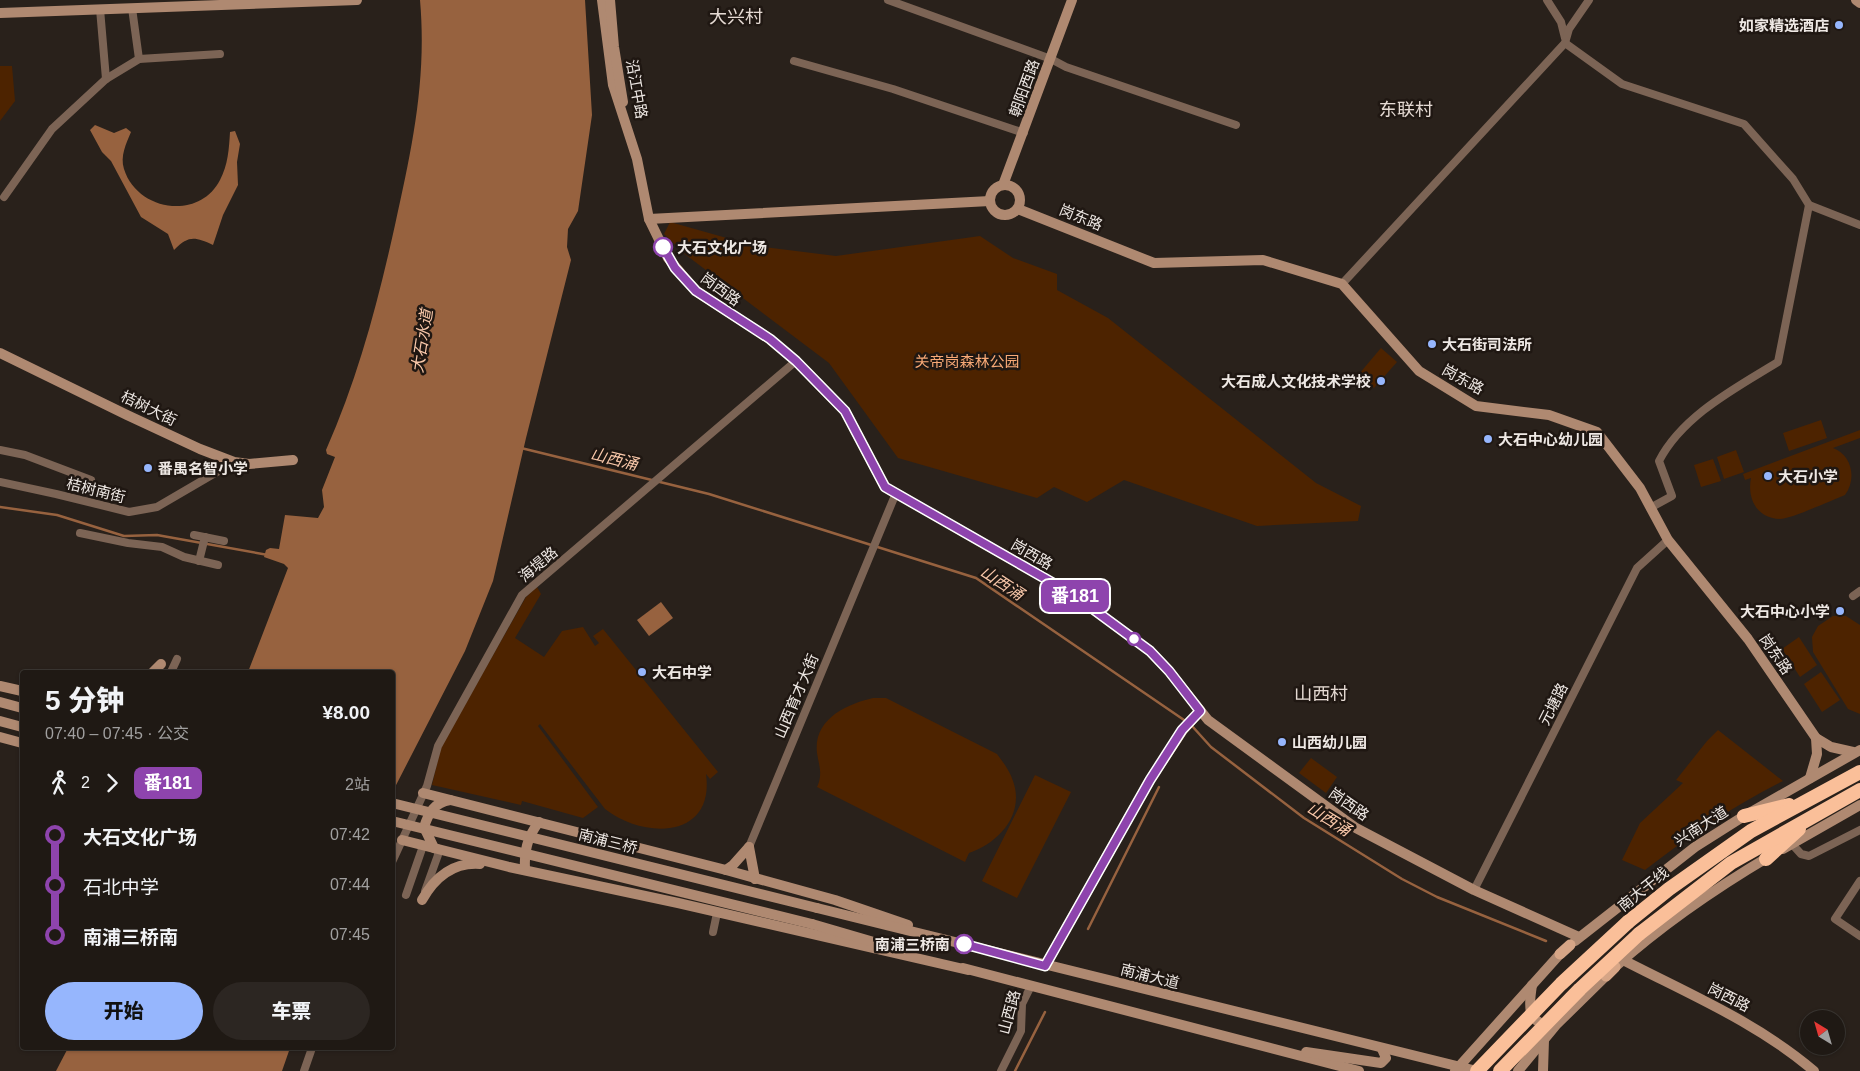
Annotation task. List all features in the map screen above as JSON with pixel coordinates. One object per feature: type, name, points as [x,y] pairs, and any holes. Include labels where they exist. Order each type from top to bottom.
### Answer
[{"type":"highway","name":"南大干线","points":[[1477,1071],[1561,984],[1628,922],[1713,856],[1751,832],[1860,772]]},
{"type":"highway","points":[[1500,1071],[1580,989],[1639,934],[1731,863],[1860,790]]},
{"type":"highway","points":[[1744,816],[1809,800]]},
{"type":"highway","points":[[1766,859],[1817,813]]},
{"type":"main road","points":[[0,13],[357,0]]},
{"type":"main road","name":"沿江中路","points":[[602,0],[612,86],[630,135]]},
{"type":"main road","name":"沿江中路","points":[[610,0],[614,47],[630,135]]},
{"type":"main road","name":"朝阳西路","points":[[1003,185],[1072,0]]},
{"type":"main road","points":[[1856,0],[1860,3]]},
{"type":"main road","name":"岗西路","points":[[630,135],[638,159],[649,219],[668,258],[696,291],[770,339],[796,361],[845,411],[885,487],[1074,595],[1150,651],[1169,671],[1208,720],[1356,828],[1575,941]]},
{"type":"main road","points":[[1003,185],[1011,186],[1021,199],[1018,209],[1010,215],[1000,214],[992,208],[990,200],[995,189],[1003,185]]},
{"type":"main road","points":[[649,219],[990,200]]},
{"type":"main road","name":"岗东路","points":[[1018,209],[1154,263],[1263,260],[1342,284],[1419,371],[1476,406],[1549,415],[1597,432],[1640,488],[1668,540],[1748,639],[1816,738]]},
{"type":"main road","name":"桔树大街","points":[[0,353],[127,415],[200,449],[234,462],[249,464],[293,460]]},
{"type":"main road","points":[[0,686],[20,691]]},
{"type":"main road","points":[[0,702],[20,707]]},
{"type":"main road","points":[[1045,966],[1150,780],[1182,730],[1200,711]]},
{"type":"main road","points":[[0,721],[20,726]]},
{"type":"main road","points":[[0,736],[20,742]]},
{"type":"main road","points":[[1816,738],[1831,747],[1856,751]]},
{"type":"main road","points":[[1810,778],[1817,754],[1816,738]]},
{"type":"main road","name":"兴南大道","points":[[1575,941],[1659,873],[1744,816],[1856,751]]},
{"type":"main road","points":[[423,793],[726,870],[835,900],[982,950]]},
{"type":"main road","points":[[436,848],[424,826],[438,802],[450,800]]},
{"type":"main road","name":"南浦三桥","points":[[395,804],[817,908]]},
{"type":"main road","points":[[1518,1071],[1556,1025],[1606,976],[1664,928],[1743,872],[1860,805]]},
{"type":"main road","name":"南浦三桥","points":[[395,822],[812,924],[968,970]]},
{"type":"main road","points":[[525,870],[524,851],[532,830],[539,822]]},
{"type":"main road","points":[[402,840],[509,867],[968,970],[1359,1071]]},
{"type":"main road","points":[[726,870],[749,847]]},
{"type":"main road","points":[[749,847],[755,879]]},
{"type":"main road","points":[[422,900],[430,886],[456,866],[467,863],[509,867]]},
{"type":"main road","name":"南浦大道","points":[[817,908],[1458,1068],[1477,1071]]},
{"type":"main road","points":[[1458,1068],[1532,984],[1575,941]]},
{"type":"main road","name":"岗西路","points":[[1619,964],[1746,1023],[1772,1038],[1814,1071]]},
{"type":"main road","points":[[1532,984],[1529,1010],[1534,1019],[1540,1024],[1556,1025]]},
{"type":"main road","points":[[1543,1071],[1544,1040]]},
{"type":"main road","points":[[1282,1050],[1330,1054],[1381,1063],[1386,1058],[1382,1049]]},
{"type":"street","points":[[888,0],[1051,59],[1066,67],[1236,125]]},
{"type":"street","points":[[1547,0],[1561,22],[1565,43],[1622,84],[1744,124],[1793,178],[1809,205],[1860,225]]},
{"type":"street","points":[[1342,284],[1565,43],[1569,29],[1589,0]]},
{"type":"street","points":[[132,8],[138,59]]},
{"type":"street","points":[[100,10],[106,78]]},
{"type":"street","points":[[4,197],[52,129],[106,78],[138,59],[220,54]]},
{"type":"street","points":[[794,61],[892,89],[1024,132]]},
{"type":"street","points":[[1650,508],[1672,496],[1659,461],[1666,448],[1678,434],[1716,401],[1778,362],[1809,205]]},
{"type":"street","name":"海堤路","points":[[395,855],[423,793],[438,746],[522,595],[796,361]]},
{"type":"street","points":[[0,450],[25,455],[91,480]]},
{"type":"street","name":"桔树南街","points":[[0,482],[129,512],[157,507],[234,462]]},
{"type":"street","name":"山西育才大街","points":[[749,847],[896,494]]},
{"type":"street","points":[[80,533],[128,543],[162,546],[184,557],[218,565]]},
{"type":"street","points":[[194,535],[224,541]]},
{"type":"street","points":[[200,561],[205,537]]},
{"type":"street","name":"元塘路","points":[[1474,890],[1637,568],[1668,540]]},
{"type":"street","points":[[1853,596],[1860,591]]},
{"type":"street","points":[[172,670],[177,659]]},
{"type":"street","points":[[1792,844],[1801,854],[1810,856],[1860,830]]},
{"type":"street","points":[[406,896],[423,846]]},
{"type":"street","points":[[422,900],[438,855],[436,848]]},
{"type":"street","points":[[1860,881],[1835,919],[1860,936]]},
{"type":"street","points":[[712,932],[718,913]]},
{"type":"street","name":"山西路","points":[[1001,1071],[1021,1031],[1022,1004],[1030,986]]},
{"type":"street","points":[[304,1071],[311,1050]]},
{"type":"green space","points":[[0,66],[12,66],[15,101],[0,121]]},
{"type":"green space","name":"关帝岗森林公园","points":[[670,222],[755,246],[836,256],[980,236],[1013,258],[1057,274],[1057,290],[1108,318],[1316,483],[1361,506],[1358,521],[1257,526],[1124,480],[1087,502],[1054,487],[1037,498],[898,458],[829,363],[686,255],[664,234]]},
{"type":"green space","points":[[1381,348],[1397,362],[1374,388],[1359,374]]},
{"type":"green space","points":[[1821,420],[1827,438],[1789,451],[1783,433]]},
{"type":"green space","points":[[1860,430],[1860,438],[1833,448],[1845,456],[1851,468],[1851,482],[1845,495],[1802,513],[1780,519],[1765,515],[1755,506],[1750,493],[1751,478],[1745,480],[1743,474]]},
{"type":"green space","points":[[1736,450],[1744,472],[1724,479],[1717,457]]},
{"type":"green space","points":[[1713,459],[1721,481],[1701,487],[1694,465]]},
{"type":"green space","points":[[537,587],[541,594],[515,638],[544,657],[562,631],[583,627],[595,646],[599,643],[593,636],[603,629],[718,772],[710,779],[706,774],[706,796],[699,812],[688,822],[673,828],[656,829],[621,819],[605,809],[540,724],[538,726],[598,807],[583,818],[522,801],[521,805],[432,785],[441,747],[526,597]]},
{"type":"green space","points":[[1833,616],[1846,616],[1860,625],[1860,714],[1848,709],[1813,652],[1812,637],[1818,626]]},
{"type":"green space","points":[[1799,637],[1817,665],[1800,677],[1782,649]]},
{"type":"green space","points":[[1821,672],[1840,700],[1822,712],[1804,684]]},
{"type":"green space","points":[[873,698],[886,698],[997,754],[1008,770],[1016,793],[1012,816],[1007,826],[999,835],[969,853],[965,862],[817,787],[820,774],[817,741],[820,731],[826,722],[843,709]]},
{"type":"green space","points":[[1718,730],[1783,781],[1712,822],[1645,870],[1622,860],[1640,823],[1683,783],[1676,780]]},
{"type":"green space","points":[[1311,758],[1337,777],[1326,793],[1299,773]]},
{"type":"green space","points":[[1035,775],[1071,792],[1017,898],[982,881]]},
{"type":"water","name":"大石水道","points":[[420,0],[585,0],[592,115],[578,211],[568,229],[567,247],[571,260],[526,438],[493,581],[465,651],[395,787],[395,670],[249,670],[288,568],[284,564],[264,557],[266,550],[270,548],[279,549],[285,515],[318,518],[324,507],[322,490],[335,457],[327,454],[326,450],[348,395],[366,339],[382,283],[407,169],[420,86],[422,29]]},
{"type":"water","points":[[95,125],[114,133],[126,128],[131,132],[124,150],[123,164],[131,183],[142,194],[155,202],[169,206],[184,206],[198,201],[210,193],[223,174],[228,157],[230,132],[235,131],[240,144],[237,162],[238,185],[223,215],[213,245],[201,240],[192,239],[184,242],[174,250],[168,234],[141,217],[111,161],[102,152],[90,130]]},
{"type":"water","points":[[661,602],[673,618],[649,636],[637,620]]},
{"type":"water","points":[[67,1050],[289,1050],[282,1071],[56,1071]]},
{"type":"waterway","name":"山西涌","points":[[521,448],[709,494],[976,578],[1187,722]]},
{"type":"waterway","points":[[0,507],[57,515],[124,536],[157,535],[268,555]]},
{"type":"waterway","name":"山西涌","points":[[1192,726],[1211,747],[1304,818],[1402,879],[1437,897],[1546,941]]},
{"type":"waterway","points":[[1088,929],[1159,787]]},
{"type":"waterway","points":[[1015,1071],[1045,1012]]},
{"type":"bus line","name":"番181","points":[[663,247],[675,268],[696,291],[708,301],[770,339],[796,361],[845,411],[885,487],[1074,595],[1150,651],[1169,671],[1200,711],[1182,730],[1150,780],[1045,966],[964,944]]},
{"type":"place","name":"如家精选酒店","points":[[1839,25]]},
{"type":"place","name":"大石文化广场","points":[[663,247]]},
{"type":"place","name":"大石街司法所","points":[[1432,344]]},
{"type":"place","name":"大石成人文化技术学校","points":[[1381,381]]},
{"type":"place","name":"大石中心幼儿园","points":[[1488,439]]},
{"type":"place","name":"番禺名智小学","points":[[148,468]]},
{"type":"place","name":"大石小学","points":[[1768,476]]},
{"type":"place","name":"大石中心小学","points":[[1840,611]]},
{"type":"place","name":"大石中学","points":[[642,672]]},
{"type":"place","name":"山西幼儿园","points":[[1282,742]]},
{"type":"place","name":"南浦三桥南","points":[[964,944]]},
{"type":"district","name":"大兴村","points":[[736,17]]},
{"type":"district","name":"东联村","points":[[1406,110]]},
{"type":"district","name":"山西村","points":[[1321,694]]}]
